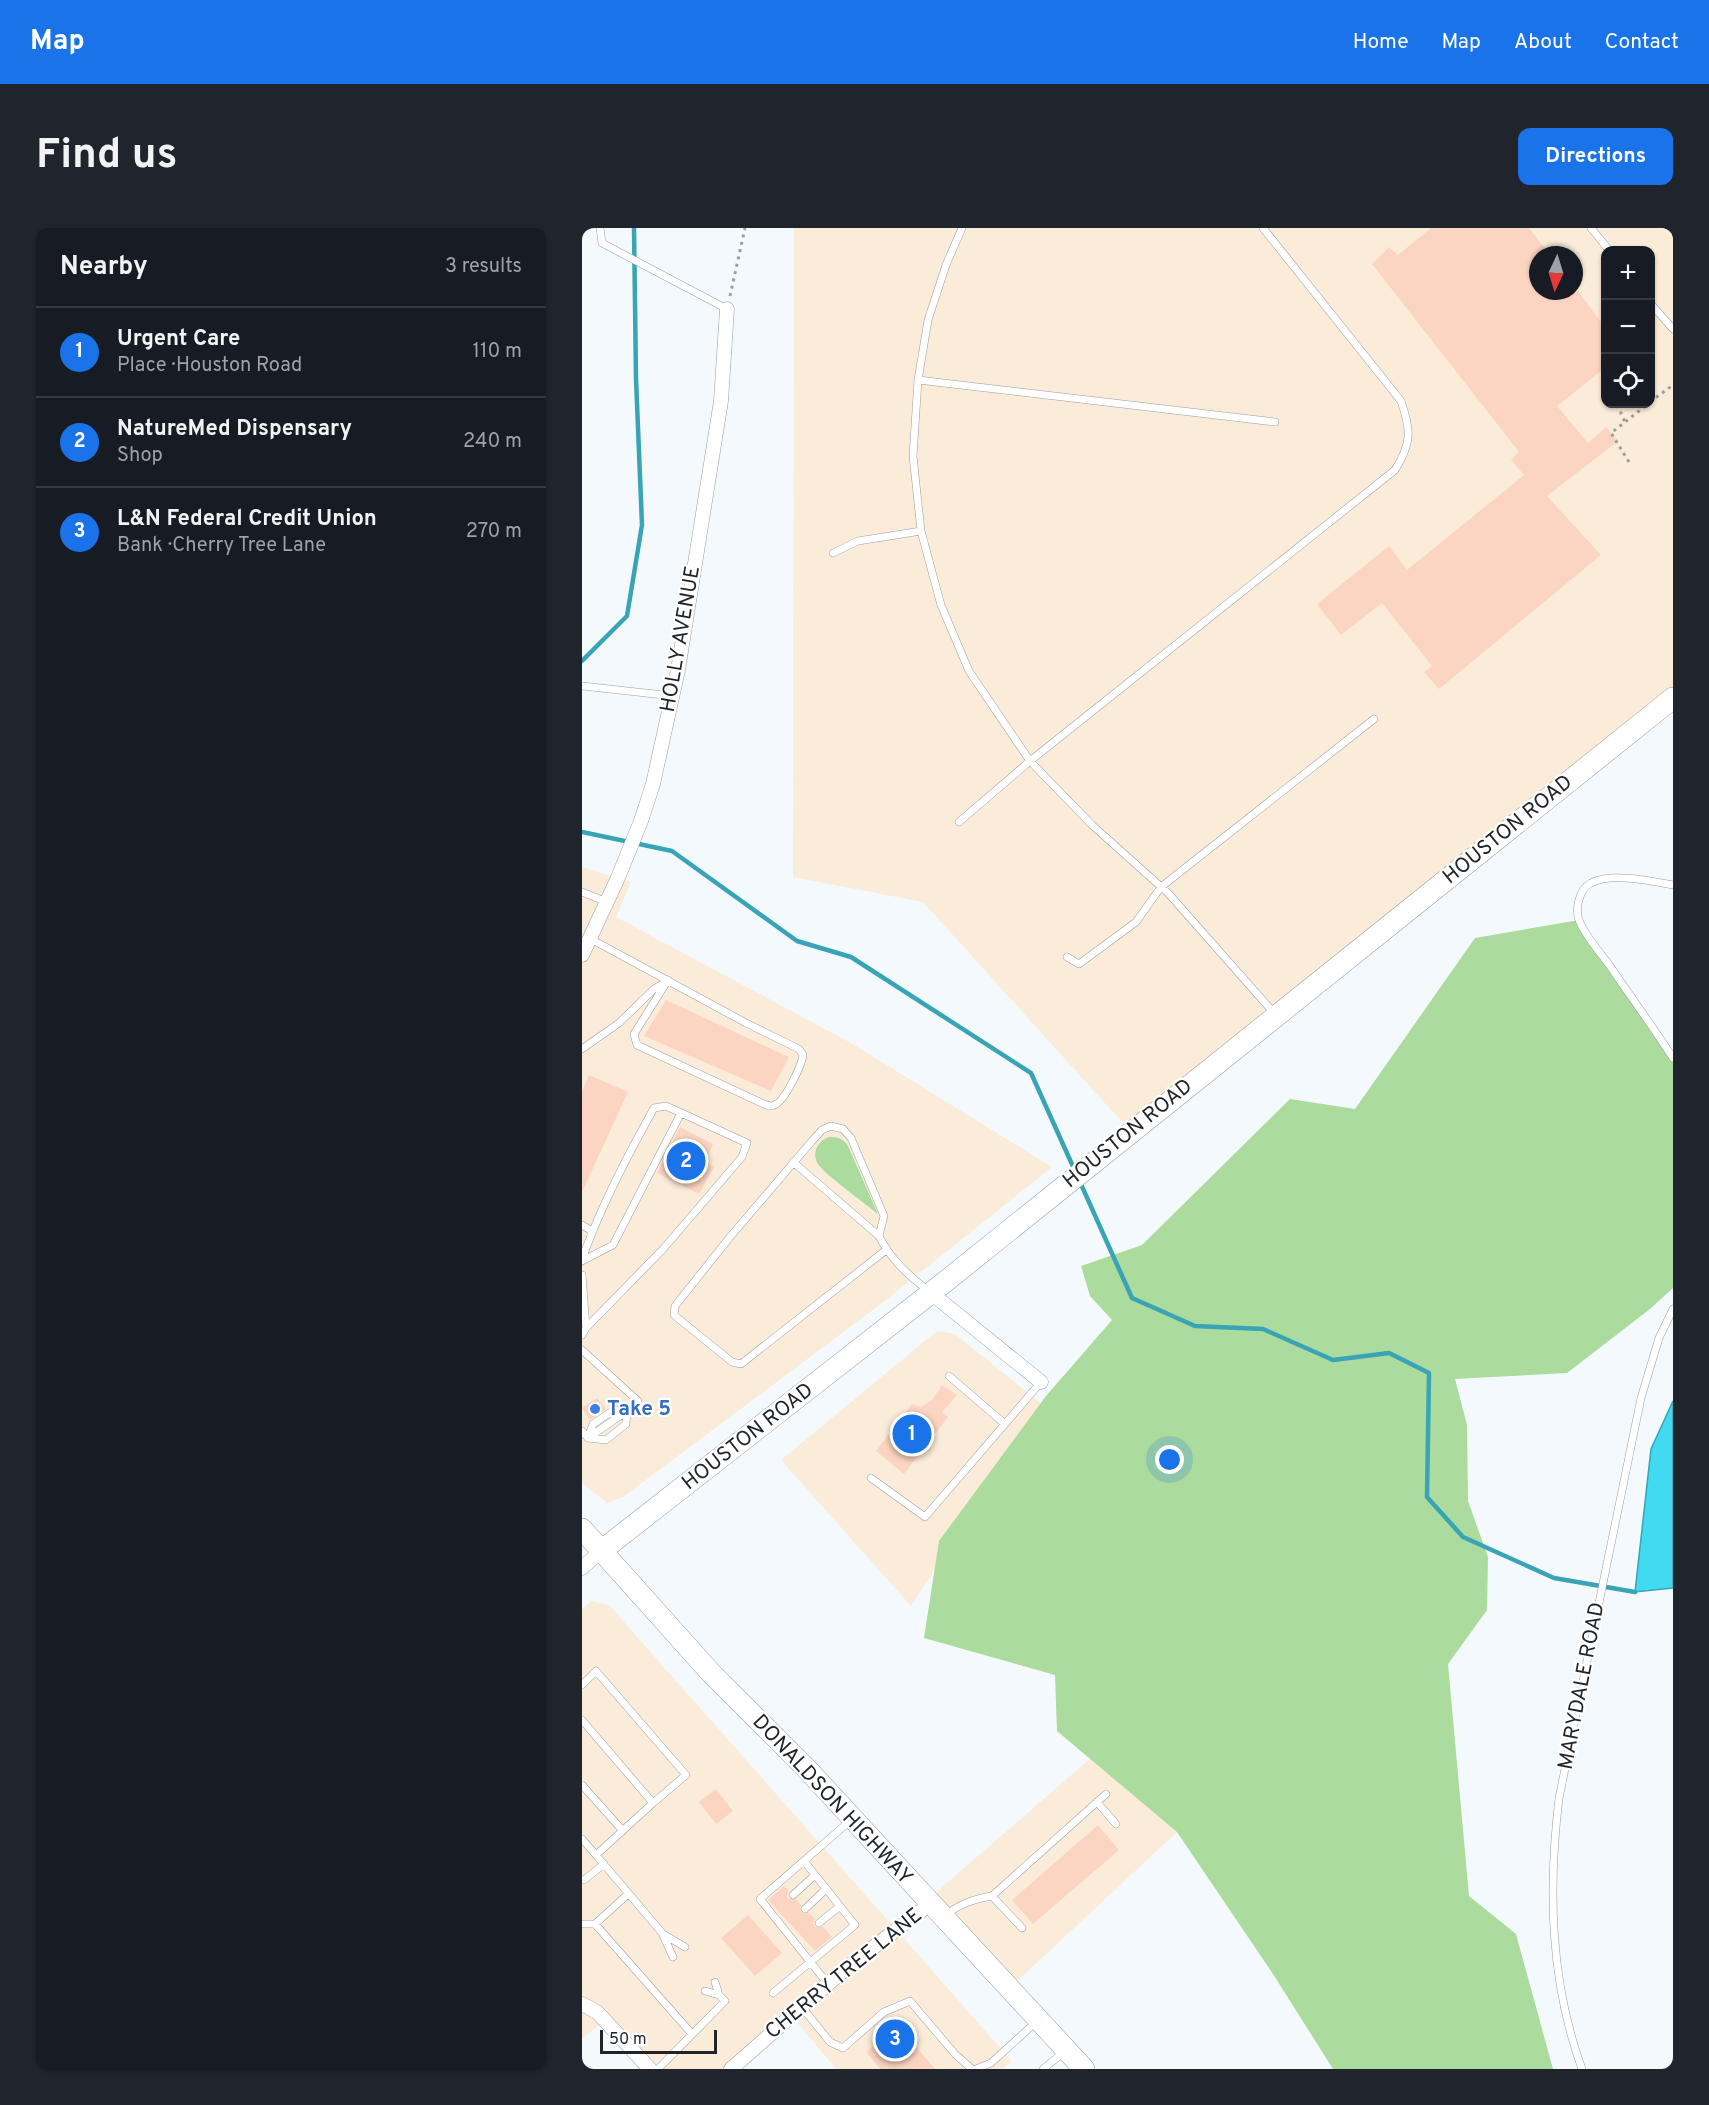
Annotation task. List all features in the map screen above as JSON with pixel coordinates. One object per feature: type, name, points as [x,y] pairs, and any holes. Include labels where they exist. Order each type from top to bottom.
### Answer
[{"type":"main road","name":"HOUSTON ROAD","points":[[601,1551],[931,1293],[1673,698]]},
{"type":"main road","name":"DONALDSON HIGHWAY","points":[[582,1529],[711,1673],[852,1818],[1084,2069]]},
{"type":"street","name":"HOLLY AVENUE","points":[[582,956],[625,861],[650,794],[673,696],[721,401],[727,309]]},
{"type":"street","points":[[931,1293],[1041,1382]]},
{"type":"street","name":"HOUSTON ROAD","points":[[582,1568],[601,1551]]},
{"type":"street","name":"CHERRY TREE LANE","points":[[731,2069],[828,1984],[936,1911]]},
{"type":"street","points":[[582,2004],[597,2012],[650,2069]]},
{"type":"lane","points":[[600,228],[602,243],[727,309]]},
{"type":"lane","points":[[962,228],[946,265],[928,320],[918,380],[913,456],[921,531],[941,605],[969,671],[1030,761],[1092,825],[1161,888],[1276,1016]]},
{"type":"lane","points":[[958,822],[1030,761],[1395,470],[1407,449],[1409,424],[1401,401],[1263,228]]},
{"type":"lane","points":[[1591,228],[1606,246]]},
{"type":"lane","points":[[1655,309],[1673,329]]},
{"type":"lane","points":[[918,380],[1275,422]]},
{"type":"lane","points":[[833,552],[858,541],[921,531]]},
{"type":"lane","points":[[582,686],[673,696]]},
{"type":"lane","points":[[1067,957],[1079,964],[1136,922],[1161,888],[1374,719]]},
{"type":"lane","points":[[1673,885],[1637,879],[1606,879],[1590,883],[1582,892],[1578,906],[1579,920],[1673,1058]]},
{"type":"lane","points":[[582,892],[607,902]]},
{"type":"lane","points":[[589,938],[799,1049],[803,1055],[802,1063],[780,1102],[771,1106],[766,1105],[638,1045],[634,1034],[668,980]]},
{"type":"lane","points":[[582,1049],[619,1023],[654,989],[668,980]]},
{"type":"lane","points":[[582,1260],[592,1231],[626,1158],[654,1108],[666,1106],[747,1143],[742,1157],[664,1248],[586,1328],[582,1335]]},
{"type":"lane","points":[[582,1260],[613,1245],[681,1113]]},
{"type":"lane","points":[[879,1236],[884,1216],[851,1138],[843,1129],[831,1126],[822,1130],[764,1197],[698,1276],[673,1311],[676,1318],[735,1364],[745,1363],[886,1250]]},
{"type":"lane","points":[[794,1162],[879,1236],[886,1250],[907,1274],[931,1293]]},
{"type":"lane","points":[[582,1225],[592,1231]]},
{"type":"lane","points":[[582,1275],[586,1328]]},
{"type":"lane","name":"MARYDALE ROAD","points":[[1582,2069],[1564,2006],[1554,1949],[1553,1844],[1559,1798],[1641,1398],[1659,1338],[1673,1309]]},
{"type":"lane","points":[[582,1350],[638,1401],[627,1411],[626,1424],[606,1440],[588,1438],[582,1431]]},
{"type":"lane","points":[[949,1377],[1005,1424]]},
{"type":"lane","points":[[871,1478],[925,1517],[1041,1382]]},
{"type":"lane","points":[[588,1438],[593,1424],[614,1410],[627,1411]]},
{"type":"lane","points":[[582,1685],[596,1671],[686,1775],[596,1855]]},
{"type":"lane","points":[[582,1720],[653,1803]]},
{"type":"lane","points":[[582,1785],[623,1831]]},
{"type":"lane","points":[[936,1911],[973,1899],[992,1896],[1106,1794]]},
{"type":"lane","points":[[1097,1802],[1116,1824]]},
{"type":"lane","points":[[828,1984],[796,1944],[776,1913],[760,1899],[852,1818]]},
{"type":"lane","points":[[582,1839],[663,1934],[673,1957]]},
{"type":"lane","points":[[773,1993],[855,1925],[804,1861]]},
{"type":"lane","points":[[584,1880],[603,1864]]},
{"type":"lane","points":[[793,1895],[815,1875]]},
{"type":"lane","points":[[805,1909],[826,1889]]},
{"type":"lane","points":[[582,1924],[595,1924],[628,1894]]},
{"type":"lane","points":[[992,1896],[1022,1928]]},
{"type":"lane","points":[[819,1923],[840,1906]]},
{"type":"lane","points":[[595,1924],[692,2034]]},
{"type":"lane","points":[[663,1934],[685,1947]]},
{"type":"lane","points":[[796,1944],[803,1938]]},
{"type":"lane","points":[[658,2069],[725,2001],[719,1995],[715,1982]]},
{"type":"lane","points":[[705,1991],[719,1995]]},
{"type":"lane","points":[[801,2006],[830,2042],[843,2048],[884,2012],[910,2001],[955,2054],[974,2069],[991,2063],[1038,2020]]},
{"type":"lane","points":[[1043,2069],[1066,2050]]},
{"type":"path","points":[[727,309],[745,228]]},
{"type":"path","points":[[1655,398],[1673,385]]},
{"type":"path","points":[[1621,408],[1625,422]]},
{"type":"path","points":[[1629,462],[1611,433],[1643,408]]},
{"type":"shaded area","points":[[794,228],[1673,228],[1673,698],[1131,1132],[923,902],[793,877]]},
{"type":"shaded area","points":[[582,867],[631,882],[616,917],[851,1043],[1052,1167],[886,1300],[623,1497],[607,1503],[582,1483]]},
{"type":"shaded area","points":[[937,1331],[955,1334],[1042,1404],[911,1606],[781,1460]]},
{"type":"shaded area","points":[[591,1601],[609,1605],[1012,2061],[1003,2069],[836,2069],[791,2015],[731,2069],[650,2069],[605,2020],[582,2039],[582,1609]]},
{"type":"shaded area","points":[[1115,1737],[1177,1832],[1012,1986],[933,1895]]},
{"type":"green space","points":[[1579,920],[1673,1058],[1673,1288],[1650,1309],[1567,1373],[1455,1379],[1467,1425],[1468,1501],[1488,1557],[1487,1610],[1448,1664],[1469,1896],[1516,1934],[1553,2069],[1333,2069],[1273,1974],[1177,1832],[1057,1731],[1055,1675],[924,1638],[939,1541],[1046,1396],[1112,1320],[1090,1296],[1081,1266],[1142,1245],[1290,1099],[1355,1109],[1475,938]]},
{"type":"green space","points":[[829,1137],[840,1138],[848,1146],[878,1214],[836,1182],[818,1164],[815,1155],[817,1148]]},
{"type":"water","points":[[1673,1401],[1673,1588],[1635,1592],[1651,1449]]},
{"type":"building","points":[[1431,228],[1529,228],[1543,246],[1529,246],[1529,300],[1583,300],[1583,298],[1601,322],[1601,371],[1557,406],[1588,443],[1606,427],[1618,441],[1547,496],[1601,555],[1439,689],[1424,672],[1432,666],[1382,603],[1341,635],[1317,604],[1389,546],[1407,570],[1524,475],[1511,460],[1519,452],[1372,264],[1389,247],[1398,255]]},
{"type":"building","points":[[666,1000],[789,1057],[771,1091],[644,1036]]},
{"type":"building","points":[[589,1075],[628,1092],[582,1192],[582,1091]]},
{"type":"building","points":[[680,1127],[713,1144],[705,1163],[714,1167],[699,1194],[657,1173]]},
{"type":"building","points":[[942,1385],[957,1395],[942,1412],[948,1417],[904,1474],[876,1451],[912,1404],[921,1407],[932,1400]]},
{"type":"building","points":[[597,1398],[606,1409],[590,1420],[582,1408]]},
{"type":"building","points":[[716,1789],[733,1811],[716,1824],[699,1802]]},
{"type":"building","points":[[1098,1825],[1119,1850],[1033,1924],[1012,1900]]},
{"type":"building","points":[[784,1886],[789,1891],[787,1896],[789,1899],[796,1899],[801,1905],[801,1912],[809,1913],[815,1919],[813,1923],[815,1927],[823,1927],[832,1937],[815,1951],[768,1900]]},
{"type":"building","points":[[748,1915],[782,1953],[755,1976],[721,1938]]},
{"type":"building","points":[[898,2025],[935,2069],[880,2069],[866,2052]]},
{"type":"waterway","points":[[582,661],[627,616],[642,525],[636,379],[634,228]]},
{"type":"waterway","points":[[582,832],[672,851],[797,941],[851,957],[1031,1073],[1075,1171]]},
{"type":"waterway","points":[[1080,1182],[1132,1298],[1195,1326],[1263,1329],[1333,1360],[1389,1353],[1429,1373],[1427,1497],[1463,1537],[1554,1578],[1635,1592]]},
{"type":"place","name":"NatureMed Dispensary","points":[[686,1161]]},
{"type":"place","name":"Take 5","points":[[595,1409]]},
{"type":"place","name":"Urgent Care","points":[[912,1434]]},
{"type":"place","name":"L&N Federal Credit Union","points":[[895,2039]]}]
